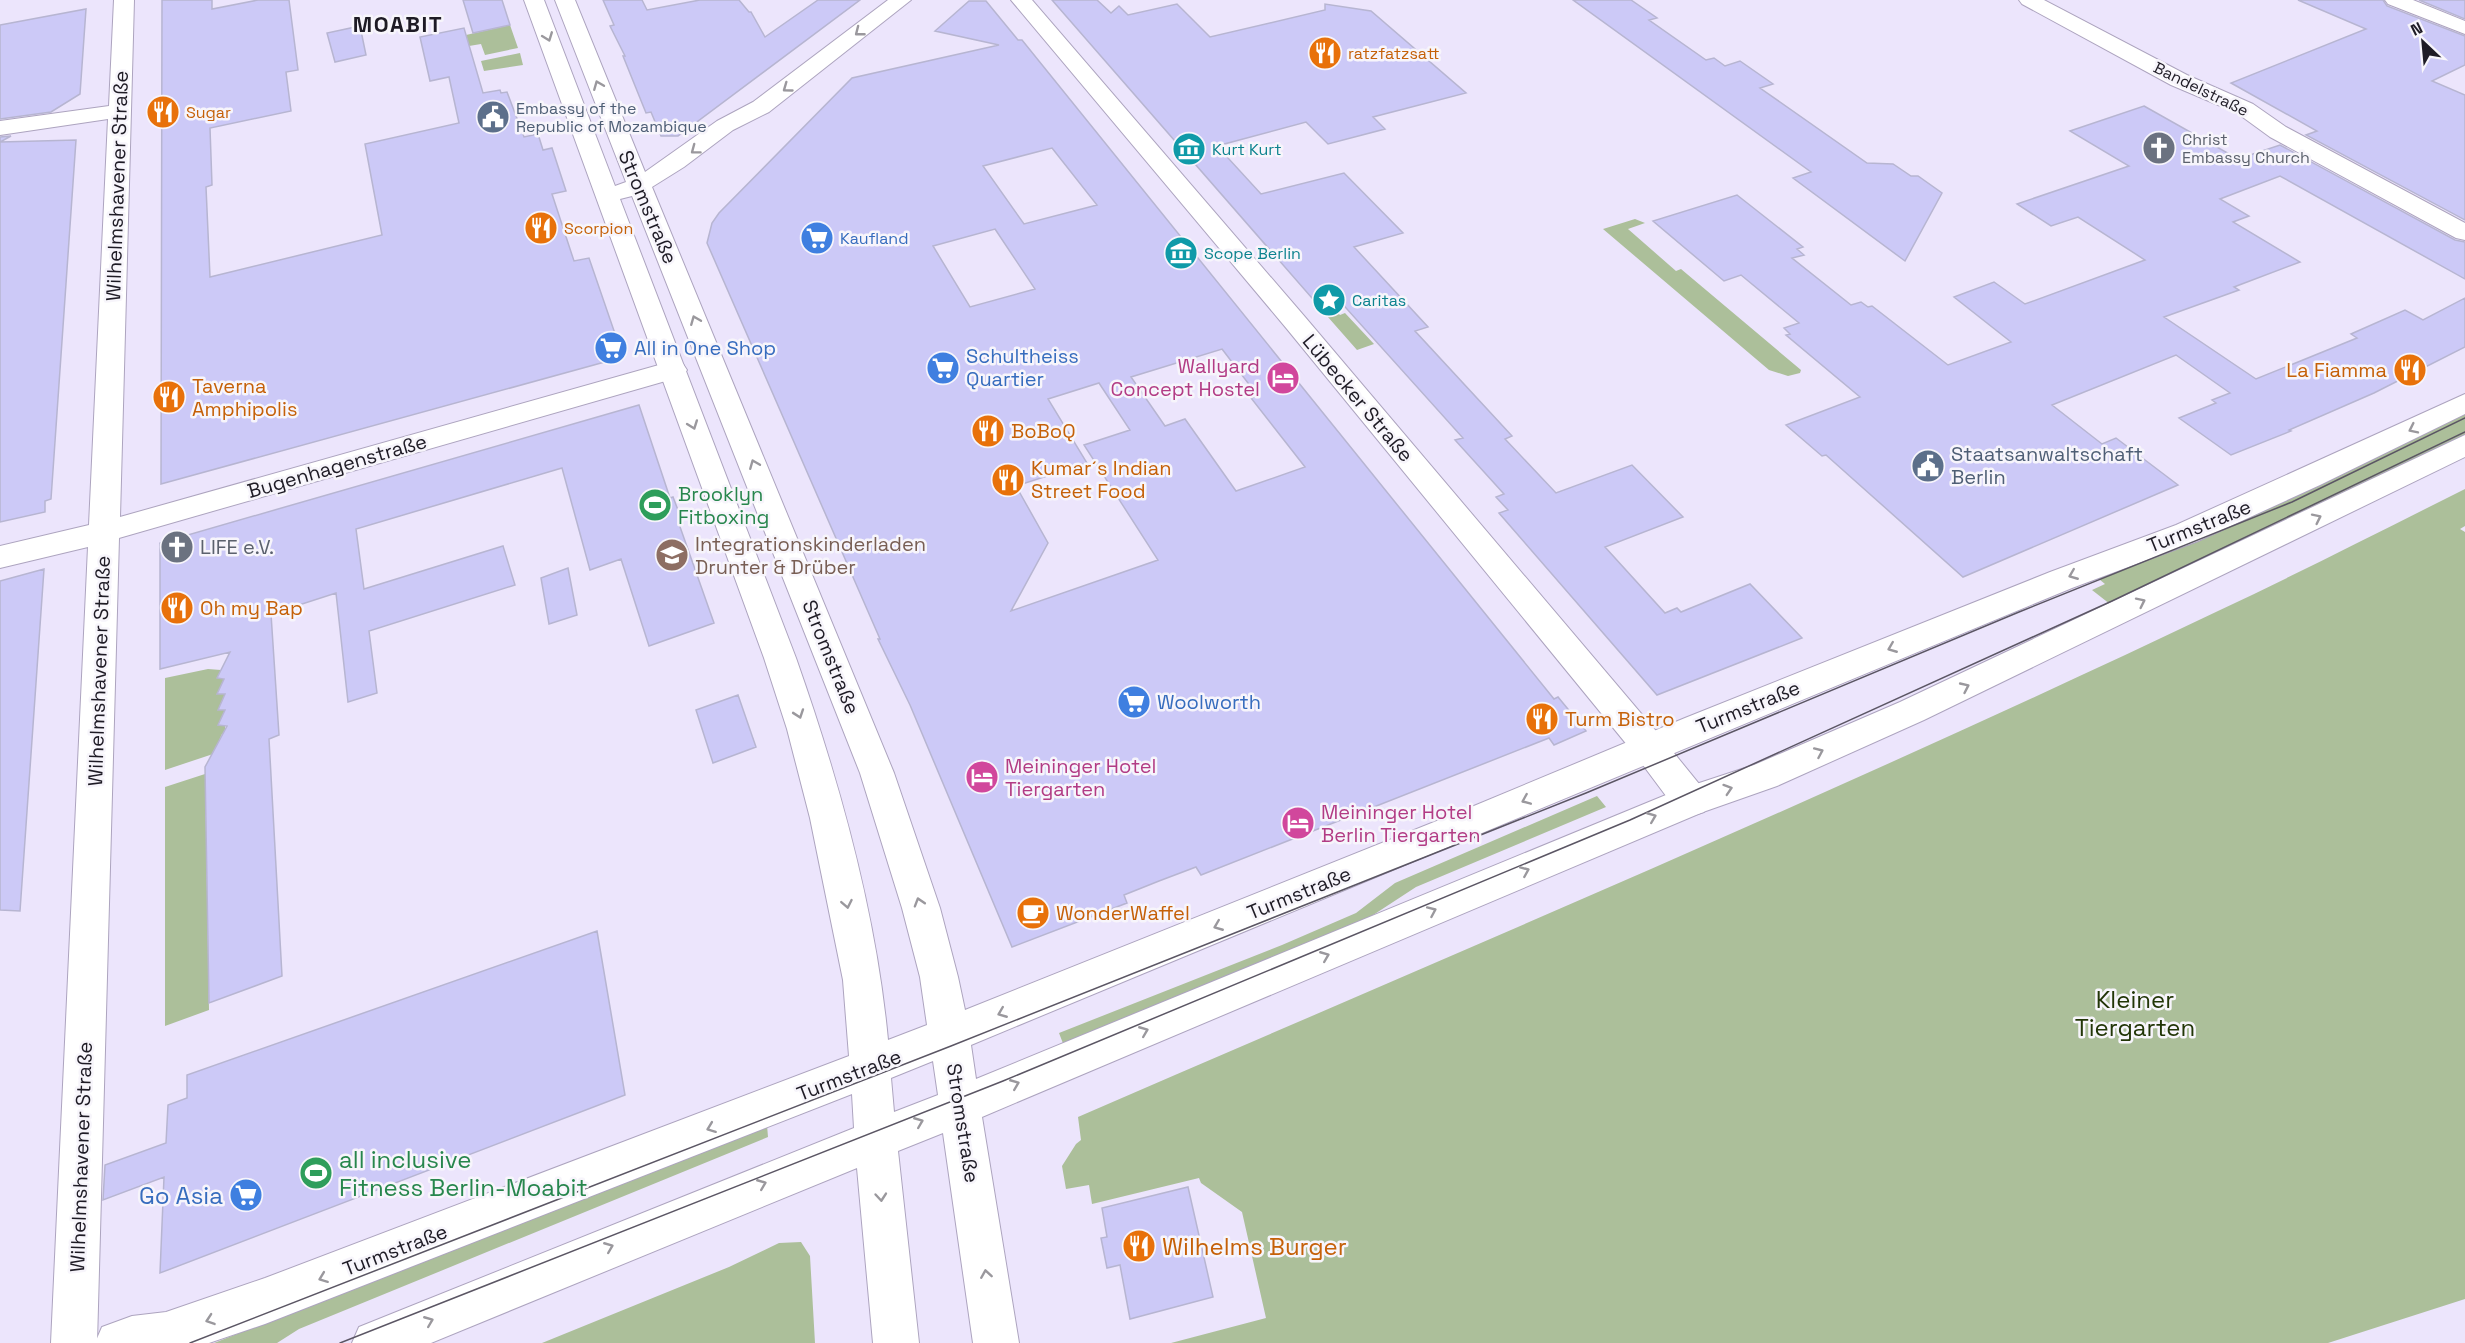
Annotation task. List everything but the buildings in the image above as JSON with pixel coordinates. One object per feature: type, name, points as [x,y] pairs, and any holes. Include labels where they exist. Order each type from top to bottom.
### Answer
[{"type":"main road","name":"Wilhelmshavener Straße","points":[[74,1343],[124,0]]},
{"type":"main road","name":"Stromstraße","points":[[534,0],[637,201],[877,773],[921,908],[939,977],[996,1343]]},
{"type":"main road","name":"Stromstraße","points":[[565,0],[627,159],[673,370],[804,729],[836,847],[863,980],[896,1343]]},
{"type":"main road","points":[[637,201],[682,160],[744,113],[761,107],[901,0]]},
{"type":"main road","name":"Lübecker Straße","points":[[1021,0],[1303,332],[1649,747],[1691,801]]},
{"type":"main road","name":"Bandelstraße","points":[[2029,0],[2179,80],[2203,87],[2269,123],[2278,132],[2465,233]]},
{"type":"main road","points":[[2395,0],[2465,28]]},
{"type":"main road","points":[[690,178],[763,116],[761,107]]},
{"type":"main road","points":[[0,128],[120,111]]},
{"type":"main road","name":"Bugenhagenstraße","points":[[0,556],[104,532],[673,370]]},
{"type":"main road","name":"Turmstraße","points":[[118,1343],[166,1335],[265,1301],[870,1067],[1471,823],[1649,747],[2061,580],[2187,533],[2310,478],[2465,402]]},
{"type":"main road","name":"Turmstraße","points":[[375,1343],[1392,928],[1691,801],[1765,776],[1912,711],[2465,445]]},
{"type":"green space","points":[[510,25],[518,48],[485,55],[481,44],[469,46],[466,35]]},
{"type":"green space","points":[[520,53],[523,65],[484,71],[481,61]]},
{"type":"green space","points":[[1635,219],[1645,223],[1628,229],[1676,271],[1681,269],[1801,370],[1800,373],[1788,376],[1769,370],[1603,229]]},
{"type":"green space","points":[[1330,305],[1340,315],[1345,313],[1374,344],[1357,350],[1320,308]]},
{"type":"green space","points":[[2465,410],[2465,440],[2115,608],[2092,590],[2105,584],[2094,575]]},
{"type":"green space","name":"Kleiner Tiergarten","points":[[2465,489],[2465,526],[2460,529],[2465,532],[2465,1299],[2328,1343],[1171,1343],[1266,1318],[1242,1212],[1201,1183],[1199,1178],[1092,1204],[1089,1185],[1066,1189],[1062,1166],[1081,1140],[1078,1117],[1650,869],[1935,742],[2249,596]]},
{"type":"green space","points":[[208,669],[221,670],[217,678],[225,679],[217,694],[224,694],[225,701],[221,703],[218,710],[225,710],[225,717],[218,725],[225,726],[225,734],[222,734],[218,743],[225,750],[165,770],[165,678]]},
{"type":"green space","points":[[205,774],[209,1010],[165,1026],[165,787]]},
{"type":"green space","points":[[1597,796],[1606,807],[1416,887],[1364,921],[1064,1046],[1059,1033],[1282,945],[1356,913],[1395,883]]},
{"type":"green space","points":[[767,1125],[768,1137],[299,1329],[277,1343],[214,1343]]},
{"type":"green space","points":[[801,1242],[810,1256],[815,1343],[542,1343],[729,1267],[779,1243]]},
{"type":"tram line","points":[[190,1343],[951,1046],[1586,793],[2019,612],[2292,502],[2465,418]]},
{"type":"tram line","points":[[340,1343],[1003,1081],[1630,820],[2112,601],[2465,432]]},
{"type":"place","name":"ratzfatzsatt","points":[[1325,53]]},
{"type":"place","name":"Sugar","points":[[163,112]]},
{"type":"place","name":"Embassy of the Republic of Mozambique","points":[[493,117]]},
{"type":"place","name":"Christ Embassy Church","points":[[2159,148]]},
{"type":"place","name":"Kurt Kurt","points":[[1189,149]]},
{"type":"place","name":"Scorpion","points":[[541,228]]},
{"type":"place","name":"Kaufland","points":[[817,238]]},
{"type":"place","name":"Scope Berlin","points":[[1181,253]]},
{"type":"place","name":"Caritas","points":[[1329,300]]},
{"type":"place","name":"All in One Shop","points":[[611,348]]},
{"type":"place","name":"Schultheiss Quartier","points":[[943,368]]},
{"type":"place","name":"La Fiamma","points":[[2410,370]]},
{"type":"place","name":"Wallyard Concept Hostel","points":[[1283,378]]},
{"type":"place","name":"Taverna Amphipolis","points":[[169,397]]},
{"type":"place","name":"BoBoQ","points":[[988,431]]},
{"type":"place","name":"Staatsanwaltschaft Berlin","points":[[1928,466]]},
{"type":"place","name":"Kumar´s Indian Street Food","points":[[1008,480]]},
{"type":"place","name":"Brooklyn Fitboxing","points":[[655,505]]},
{"type":"place","name":"LIFE e.V.","points":[[177,547]]},
{"type":"place","name":"Integrationskinderladen Drunter & Drüber","points":[[672,555]]},
{"type":"place","name":"Oh my Bap","points":[[177,608]]},
{"type":"place","name":"Woolworth","points":[[1134,702]]},
{"type":"place","name":"Turm Bistro","points":[[1542,719]]},
{"type":"place","name":"Meininger Hotel Tiergarten","points":[[982,777]]},
{"type":"place","name":"Meininger Hotel Berlin Tiergarten","points":[[1298,823]]},
{"type":"place","name":"WonderWaffel","points":[[1033,913]]},
{"type":"place","name":"all inclusive Fitness Berlin-Moabit","points":[[316,1173]]},
{"type":"place","name":"Go Asia","points":[[246,1195]]},
{"type":"place","name":"Wilhelms Burger","points":[[1139,1246]]},
{"type":"district","name":"MOABIT","points":[[398,24]]}]
